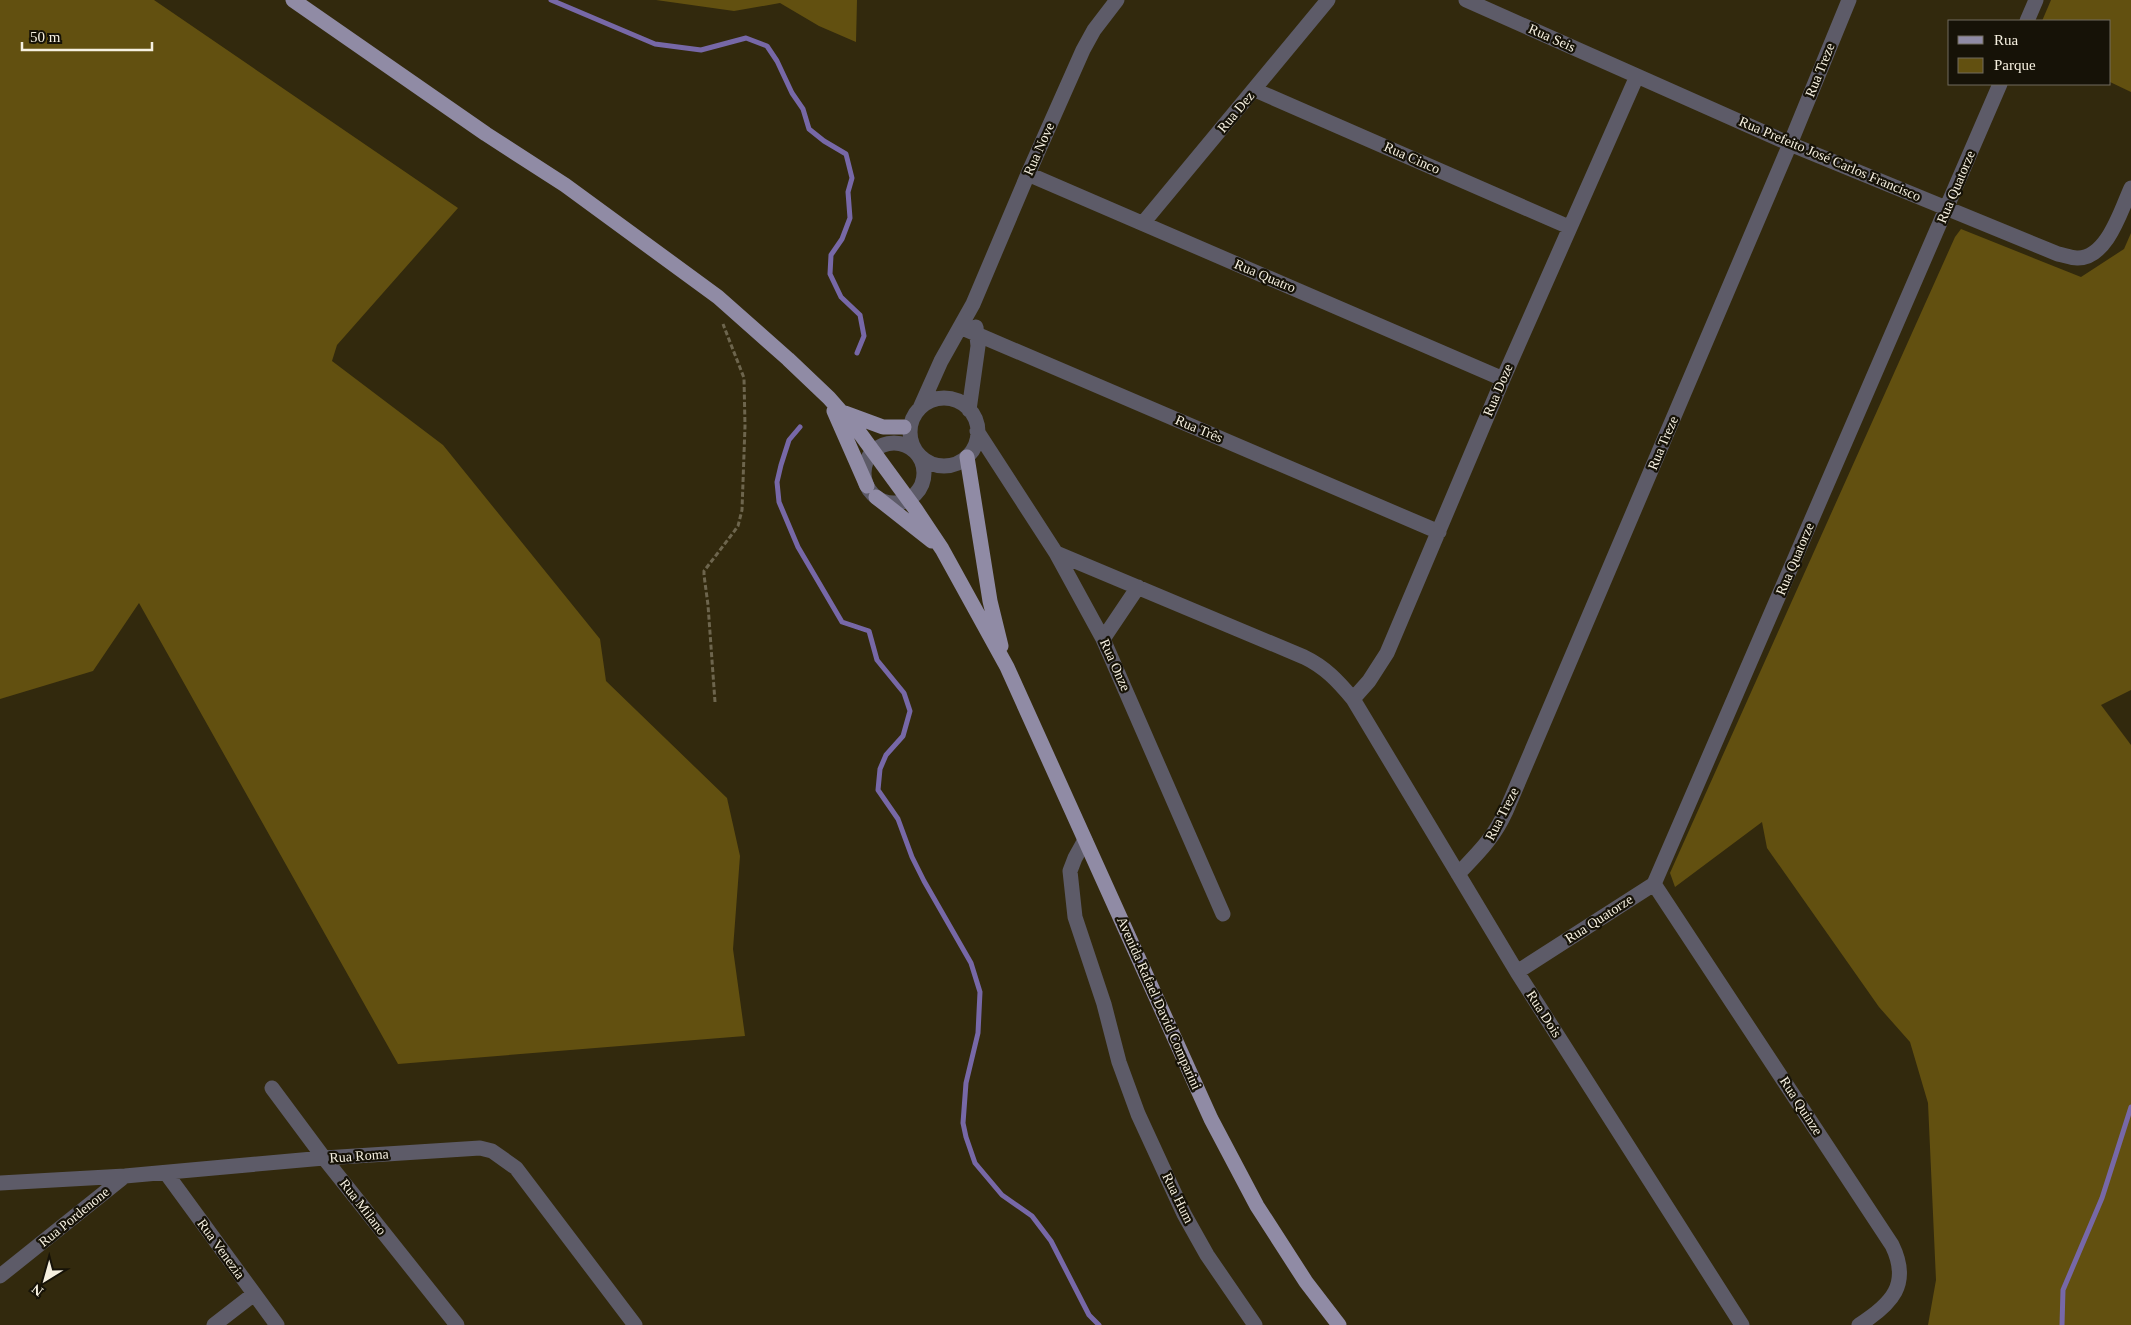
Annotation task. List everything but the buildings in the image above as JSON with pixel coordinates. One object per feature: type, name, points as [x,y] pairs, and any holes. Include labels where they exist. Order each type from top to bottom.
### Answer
[{"type":"main road","points":[[293,0],[486,134],[565,185],[718,297],[782,353],[879,448],[909,500],[942,549],[1007,667]]},
{"type":"main road","points":[[829,398],[872,492],[942,549]]},
{"type":"main road","points":[[842,412],[883,427],[912,418]]},
{"type":"main road","points":[[967,456],[990,601],[1007,667]]},
{"type":"main road","name":"Avenida Rafael David Comparini","points":[[1007,667],[1211,1119],[1257,1206],[1306,1282],[1339,1325]]},
{"type":"street","name":"Rua Nove","points":[[912,418],[941,360],[973,304],[1083,50],[1094,30],[1117,0]]},
{"type":"street","name":"Rua Dez","points":[[1143,223],[1256,90],[1328,0]]},
{"type":"street","name":"Rua Seis","points":[[1466,0],[1637,76]]},
{"type":"street","name":"Rua Treze","points":[[1458,874],[1496,832],[1506,811],[1790,144],[1849,0]]},
{"type":"street","points":[[2026,20],[2036,0]]},
{"type":"street","name":"Rua Prefeito José Carlos Francisco","points":[[1637,76],[1790,144],[2058,254],[2077,258],[2091,256],[2100,249],[2110,234],[2131,188]]},
{"type":"street","name":"Rua Doze","points":[[1353,699],[1369,681],[1387,653],[1503,379],[1637,76]]},
{"type":"street","name":"Rua Quatorze","points":[[1517,972],[1654,884],[2000,85]]},
{"type":"street","name":"Rua Cinco","points":[[1256,90],[1569,227]]},
{"type":"street","name":"Rua Quatro","points":[[1028,174],[1503,379]]},
{"type":"street","points":[[969,410],[976,360],[977,335],[973,304]]},
{"type":"street","name":"Rua Três","points":[[960,327],[1439,532]]},
{"type":"street","points":[[912,418],[911,441],[924,471],[923,480],[918,491],[909,500],[889,503],[872,492],[865,467],[879,448],[912,418],[931,401],[945,399],[958,402],[969,410],[975,420],[977,430],[975,445],[967,456],[959,463],[949,466],[923,480]]},
{"type":"street","name":"Rua Onze","points":[[977,430],[1056,553],[1103,639],[1223,914]]},
{"type":"street","points":[[879,448],[894,443],[903,445],[932,464],[949,466]]},
{"type":"street","name":"Rua Dois","points":[[1056,553],[1321,665],[1334,677],[1353,699],[1517,972],[1742,1325]]},
{"type":"street","points":[[1103,639],[1138,587]]},
{"type":"street","name":"Rua Hum","points":[[1085,840],[1070,871],[1075,917],[1104,1004],[1119,1062],[1138,1114],[1184,1214],[1207,1255],[1254,1325]]},
{"type":"street","name":"Rua Quinze","points":[[1654,884],[1887,1237],[1900,1261],[1901,1276],[1896,1290],[1885,1305],[1859,1325]]},
{"type":"street","name":"Rua Milano","points":[[272,1088],[324,1158],[457,1325]]},
{"type":"street","name":"Rua Roma","points":[[0,1183],[166,1173],[324,1158],[468,1148],[492,1151],[516,1168],[635,1325]]},
{"type":"street","name":"Rua Venezia","points":[[166,1173],[277,1325]]},
{"type":"street","name":"Rua Pordenone","points":[[0,1276],[125,1176]]},
{"type":"street","points":[[214,1325],[254,1294]]},
{"type":"path","points":[[715,702],[704,571],[733,533],[741,518],[745,426],[744,378],[726,333],[718,297]]},
{"type":"green space","points":[[0,0],[154,0],[458,208],[337,345],[332,361],[443,445],[600,639],[606,681],[727,798],[740,856],[733,949],[745,1036],[398,1064],[139,603],[93,671],[0,699]]},
{"type":"green space","points":[[656,0],[857,0],[856,42],[819,26],[780,3],[734,11]]},
{"type":"green space","points":[[2051,0],[2131,0],[2131,92],[2111,82],[2111,20],[2042,20]]},
{"type":"green space","points":[[1961,229],[2081,277],[2124,249],[2131,233],[2131,690],[2101,705],[2131,745],[2131,1325],[1928,1325],[1936,1280],[1928,1103],[1910,1042],[1879,1007],[1767,848],[1762,822],[1675,887],[1670,873],[1955,237]]},
{"type":"waterway","points":[[551,0],[655,44],[701,50],[746,38],[767,46],[777,61],[792,93],[803,109],[809,129],[824,141],[846,154],[852,178],[848,192],[850,218],[842,239],[831,255],[830,274],[841,297],[860,315],[864,336],[857,353]]},
{"type":"waterway","points":[[800,427],[789,440],[781,465],[777,482],[779,502],[798,547],[842,622],[869,631],[877,660],[904,693],[910,711],[903,736],[886,755],[880,769],[878,790],[898,819],[912,857],[924,881],[971,963],[980,992],[978,1033],[966,1083],[963,1123],[966,1137],[975,1163],[1002,1195],[1032,1216],[1051,1241],[1089,1315],[1099,1325]]},
{"type":"waterway","points":[[2062,1325],[2063,1290],[2102,1198],[2131,1107]]}]
